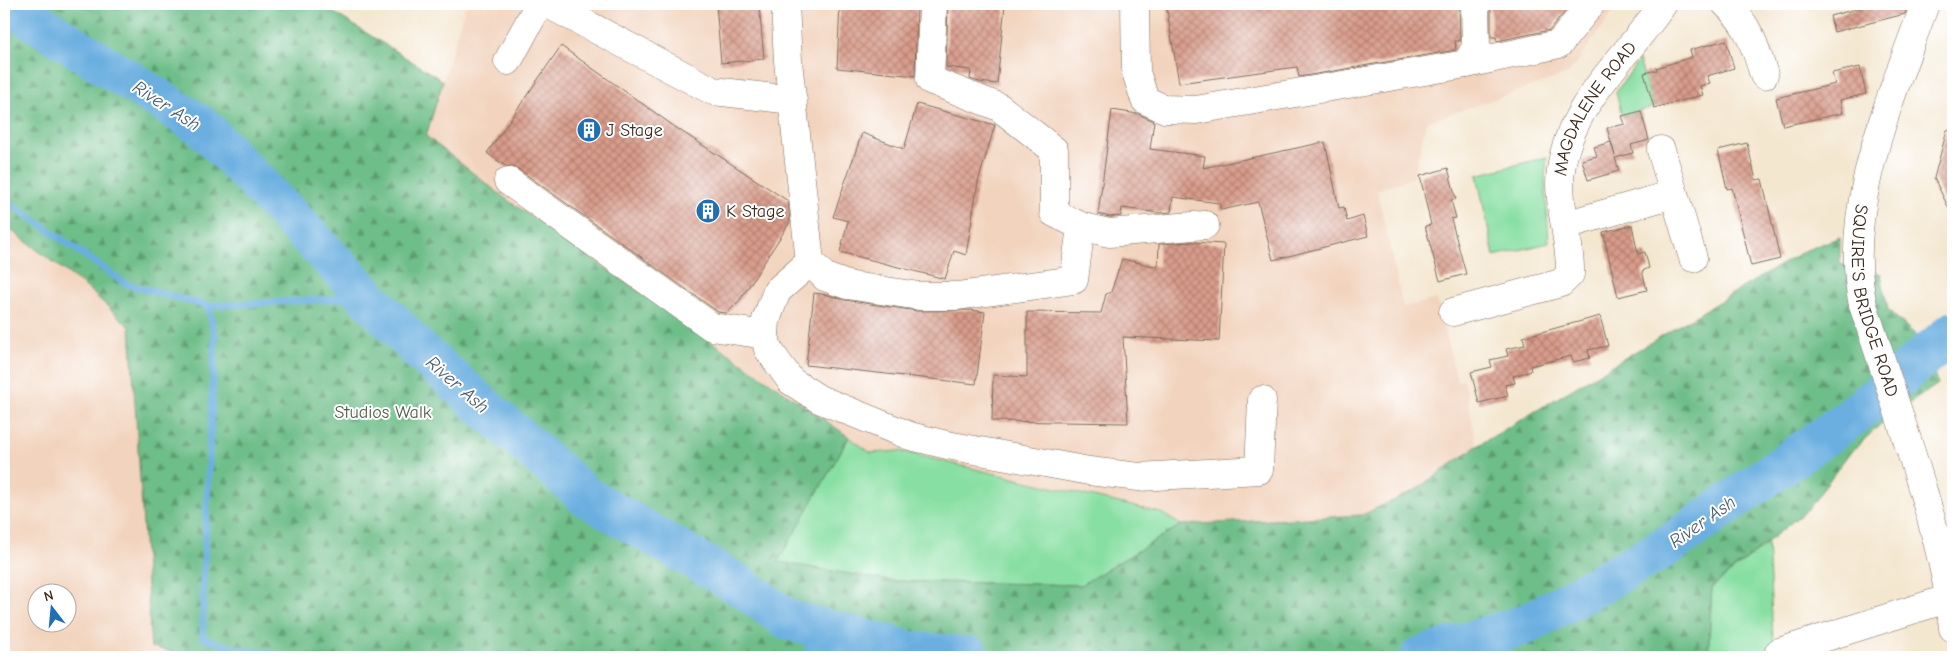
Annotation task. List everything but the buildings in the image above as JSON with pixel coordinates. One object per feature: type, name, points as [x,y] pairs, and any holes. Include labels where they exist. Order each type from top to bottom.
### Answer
[{"type":"street","points":[[508,61],[539,4]]},
{"type":"street","points":[[548,4],[713,91],[793,100]]},
{"type":"street","points":[[785,4],[788,61],[810,262],[825,278],[847,285],[919,296],[958,296],[1074,280],[1080,226]]},
{"type":"street","points":[[933,4],[930,80],[999,108],[1054,150],[1054,213],[1080,226],[1109,233],[1205,225]]},
{"type":"street","points":[[1136,4],[1136,72],[1145,100],[1165,109],[1196,110],[1466,64],[1559,44],[1591,4]]},
{"type":"street","points":[[1466,64],[1476,47],[1475,4]]},
{"type":"street","name":"MAGDALENE ROAD","points":[[1454,312],[1561,283],[1570,274],[1560,183],[1568,141],[1581,113],[1663,4]]},
{"type":"street","points":[[1726,4],[1736,13],[1749,30],[1764,75]]},
{"type":"street","name":"SQUIRE'S BRIDGE ROAD","points":[[1926,4],[1870,162],[1860,227],[1859,288],[1863,305],[1947,556],[1953,628]]},
{"type":"street","points":[[1661,150],[1693,258]]},
{"type":"street","points":[[508,181],[712,326],[765,335]]},
{"type":"street","points":[[1565,225],[1674,194]]},
{"type":"street","points":[[810,262],[777,291],[766,320],[765,335],[768,349],[791,381],[819,399],[910,436],[947,445],[1089,471],[1139,477],[1259,470],[1262,400]]},
{"type":"street","points":[[1779,652],[1950,598]]},
{"type":"shaded area","points":[[466,4],[1619,4],[1568,74],[1426,122],[1414,177],[1377,190],[1403,307],[1437,299],[1457,381],[1464,380],[1477,446],[1414,491],[1362,515],[1181,525],[1161,513],[899,451],[871,453],[506,199],[426,136]]},
{"type":"shaded area","points":[[4,225],[85,286],[130,327],[151,647],[196,657],[4,657]]},
{"type":"green space","name":"Studios Walk","points":[[4,4],[320,4],[443,81],[426,136],[506,199],[849,437],[778,562],[892,581],[1081,585],[1181,525],[1362,515],[1414,491],[1477,446],[1804,251],[1840,237],[1840,264],[1881,274],[1888,310],[1921,340],[1938,384],[1885,420],[1847,456],[1809,508],[1712,587],[1708,657],[196,657],[151,647],[130,327],[85,286],[4,225]]},
{"type":"green space","points":[[1639,60],[1653,107],[1622,116],[1616,92]]},
{"type":"green space","points":[[1547,157],[1545,180],[1549,243],[1494,256],[1477,175]]},
{"type":"green space","points":[[849,437],[871,453],[899,451],[1161,513],[1181,525],[1081,585],[892,581],[777,562]]},
{"type":"green space","points":[[1768,543],[1774,657],[1708,657],[1712,587]]},
{"type":"waterway","name":"River Ash","points":[[8,4],[203,127],[420,351],[587,497],[744,588],[788,620],[913,652],[970,657]]},
{"type":"waterway","points":[[4,199],[126,284],[208,306],[368,297]]},
{"type":"waterway","points":[[208,306],[215,336],[203,584],[203,638],[236,649],[291,657]]},
{"type":"waterway","name":"River Ash","points":[[1420,657],[1527,624],[1669,545],[1853,416],[1953,332]]},
{"type":"waterway","points":[[804,657],[824,629]]},
{"type":"place","name":"J Stage","points":[[589,130]]},
{"type":"place","name":"K Stage","points":[[708,211]]}]
